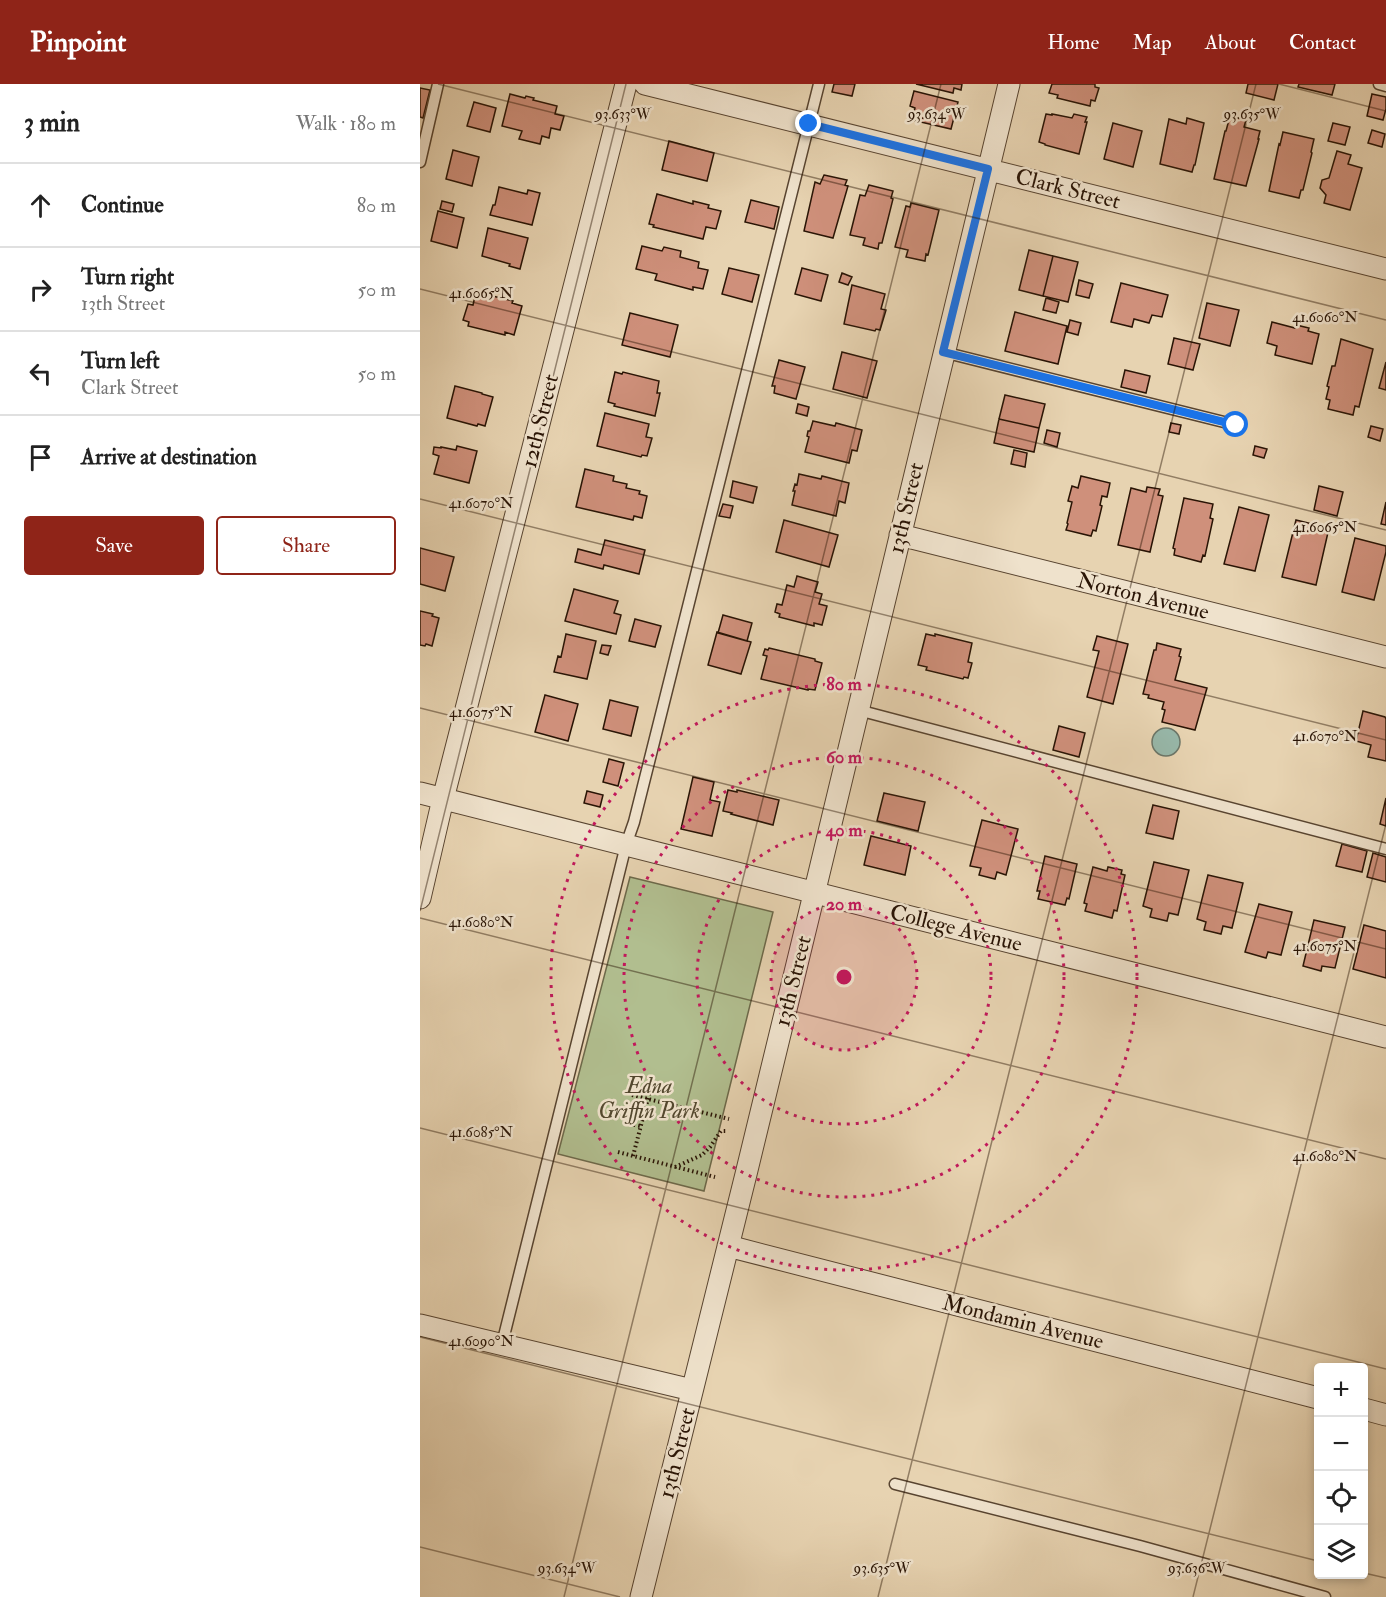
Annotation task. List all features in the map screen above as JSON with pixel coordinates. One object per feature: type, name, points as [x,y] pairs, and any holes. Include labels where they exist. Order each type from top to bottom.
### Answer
[{"type":"street","name":"12th Street","points":[[420,898],[443,799],[626,84]]},
{"type":"street","name":"Clark Street","points":[[645,84],[1386,269]]},
{"type":"street","name":"13th Street","points":[[641,1597],[1009,84]]},
{"type":"street","name":"Norton Avenue","points":[[900,535],[1386,657]]},
{"type":"street","name":"College Avenue","points":[[420,793],[1386,1037]]},
{"type":"street","name":"Mondamin Avenue","points":[[728,1246],[1314,1397]]},
{"type":"street","points":[[420,1325],[692,1390]]},
{"type":"street","points":[[1368,1410],[1386,1415]]},
{"type":"lane","points":[[420,162],[438,84]]},
{"type":"lane","points":[[502,1344],[819,84]]},
{"type":"lane","points":[[1379,84],[1386,86]]},
{"type":"lane","points":[[943,352],[1236,425]]},
{"type":"lane","points":[[858,710],[1386,849]]},
{"type":"lane","points":[[895,1484],[1140,1546],[1325,1597]]},
{"type":"path","points":[[633,1156],[651,1087]]},
{"type":"path","points":[[632,1095],[729,1119]]},
{"type":"path","points":[[625,1123],[640,1126]]},
{"type":"path","points":[[675,1167],[702,1155],[721,1131],[726,1131]]},
{"type":"path","points":[[618,1152],[715,1177]]},
{"type":"green space","name":"Edna Griffin Park","points":[[630,877],[773,912],[704,1191],[558,1154]]},
{"type":"shaded area","points":[[1166,728],[1176,732],[1180,742],[1176,752],[1166,756],[1156,752],[1152,742],[1156,732]]},
{"type":"building","points":[[834,84],[855,84],[852,96],[832,92]]},
{"type":"building","points":[[916,84],[962,84],[961,90],[954,88],[953,93]]},
{"type":"building","points":[[1052,84],[1095,84],[1095,87],[1099,88],[1095,101],[1091,100],[1090,106],[1057,98],[1058,95],[1049,93]]},
{"type":"building","points":[[1248,84],[1278,84],[1274,100],[1246,93]]},
{"type":"building","points":[[1299,84],[1335,84],[1332,95],[1298,87]]},
{"type":"building","points":[[420,88],[430,90],[423,118],[420,117]]},
{"type":"building","points":[[914,91],[958,102],[951,129],[912,120],[915,108],[910,106]]},
{"type":"building","points":[[510,94],[534,98],[533,100],[557,106],[555,114],[564,116],[560,130],[551,128],[549,138],[542,136],[540,144],[519,139],[522,131],[502,126]]},
{"type":"building","points":[[1372,94],[1386,97],[1383,120],[1367,116]]},
{"type":"building","points":[[474,102],[496,108],[490,132],[467,126]]},
{"type":"building","points":[[1046,114],[1072,118],[1074,114],[1087,117],[1079,154],[1039,142]]},
{"type":"building","points":[[1230,116],[1246,120],[1244,127],[1260,131],[1246,186],[1214,179]]},
{"type":"building","points":[[1187,118],[1204,123],[1192,172],[1160,164],[1169,119],[1186,124]]},
{"type":"building","points":[[1113,123],[1142,131],[1133,167],[1104,159]]},
{"type":"building","points":[[1333,123],[1350,127],[1345,145],[1328,141]]},
{"type":"building","points":[[1372,130],[1385,134],[1382,147],[1368,143]]},
{"type":"building","points":[[1283,132],[1314,139],[1303,190],[1299,198],[1269,191]]},
{"type":"building","points":[[669,141],[714,153],[707,181],[662,170]]},
{"type":"building","points":[[453,150],[479,157],[472,186],[446,179]]},
{"type":"building","points":[[1337,151],[1351,155],[1348,164],[1362,168],[1350,210],[1324,203],[1326,195],[1320,188],[1322,180],[1329,178]]},
{"type":"building","points":[[824,175],[847,180],[845,185],[848,186],[833,238],[804,231],[815,182],[820,184]]},
{"type":"building","points":[[869,185],[893,191],[882,243],[879,243],[878,249],[863,245],[865,238],[850,235],[860,195],[865,196]]},
{"type":"building","points":[[499,187],[527,194],[528,190],[540,193],[532,225],[490,215]]},
{"type":"building","points":[[657,194],[693,204],[693,201],[709,205],[708,208],[721,211],[716,229],[706,227],[703,239],[653,227],[654,225],[649,224]]},
{"type":"building","points":[[751,200],[779,207],[774,229],[745,222]]},
{"type":"building","points":[[442,201],[454,204],[452,212],[440,209]]},
{"type":"building","points":[[911,203],[939,210],[925,261],[906,257],[908,250],[895,247],[906,206],[910,207]]},
{"type":"building","points":[[438,211],[464,218],[457,248],[431,241]]},
{"type":"building","points":[[488,228],[528,238],[520,269],[482,256]]},
{"type":"building","points":[[642,246],[662,251],[664,247],[681,251],[680,257],[699,262],[698,268],[708,270],[703,289],[693,287],[693,290],[655,280],[657,274],[636,269]]},
{"type":"building","points":[[1029,250],[1053,256],[1043,296],[1019,290]]},
{"type":"building","points":[[1053,256],[1078,262],[1068,302],[1043,296]]},
{"type":"building","points":[[729,268],[759,275],[752,302],[722,294]]},
{"type":"building","points":[[802,268],[828,275],[821,301],[795,294]]},
{"type":"building","points":[[842,273],[852,277],[848,285],[839,282]]},
{"type":"building","points":[[1079,280],[1093,284],[1089,298],[1076,295]]},
{"type":"building","points":[[1121,283],[1168,295],[1162,317],[1152,315],[1149,323],[1134,319],[1132,327],[1111,322]]},
{"type":"building","points":[[852,285],[885,294],[881,309],[886,310],[880,330],[875,331],[844,324]]},
{"type":"building","points":[[476,292],[513,301],[512,303],[522,306],[514,335],[468,326],[469,322],[463,320],[468,304],[473,305]]},
{"type":"building","points":[[1046,298],[1059,302],[1056,313],[1043,310]]},
{"type":"building","points":[[1207,303],[1239,310],[1230,346],[1199,338]]},
{"type":"building","points":[[1015,312],[1067,326],[1058,364],[1005,351]]},
{"type":"building","points":[[630,313],[678,325],[670,357],[622,345]]},
{"type":"building","points":[[1070,320],[1081,323],[1078,335],[1067,332]]},
{"type":"building","points":[[1272,322],[1295,328],[1296,325],[1309,328],[1308,331],[1319,334],[1312,364],[1275,355],[1277,346],[1267,343]]},
{"type":"building","points":[[1174,338],[1200,344],[1193,370],[1168,364]]},
{"type":"building","points":[[1341,339],[1373,349],[1359,407],[1355,406],[1353,415],[1328,409],[1330,400],[1326,399],[1332,366],[1335,366]]},
{"type":"building","points":[[842,352],[877,361],[867,398],[833,389]]},
{"type":"building","points":[[779,360],[805,367],[796,399],[774,393],[775,386],[772,386]]},
{"type":"building","points":[[1386,362],[1386,390],[1379,388]]},
{"type":"building","points":[[1125,370],[1150,376],[1146,393],[1121,387]]},
{"type":"building","points":[[615,372],[659,381],[657,393],[660,393],[655,416],[614,406],[615,404],[608,402]]},
{"type":"building","points":[[455,386],[493,397],[485,426],[447,418]]},
{"type":"building","points":[[1005,395],[1045,404],[1039,428],[999,419]]},
{"type":"building","points":[[798,404],[809,407],[807,416],[796,413]]},
{"type":"building","points":[[605,413],[649,424],[646,437],[652,438],[647,456],[642,455],[641,457],[597,446]]},
{"type":"building","points":[[999,419],[1039,428],[1034,452],[994,443]]},
{"type":"building","points":[[813,421],[835,426],[836,423],[862,430],[857,451],[852,450],[849,463],[805,452],[809,437],[807,436],[808,431]]},
{"type":"building","points":[[1171,423],[1181,425],[1179,434],[1169,432]]},
{"type":"building","points":[[1371,426],[1383,429],[1380,441],[1368,437]]},
{"type":"building","points":[[1047,430],[1060,433],[1057,447],[1044,443]]},
{"type":"building","points":[[457,446],[477,451],[469,483],[434,474],[439,456],[433,454],[434,447],[456,450]]},
{"type":"building","points":[[1255,446],[1267,449],[1264,458],[1253,455]]},
{"type":"building","points":[[1014,450],[1027,453],[1025,467],[1011,464]]},
{"type":"building","points":[[585,469],[614,476],[613,481],[627,484],[626,488],[640,491],[639,494],[647,496],[642,518],[634,516],[633,520],[576,507]]},
{"type":"building","points":[[799,474],[821,479],[822,476],[849,483],[845,503],[839,501],[836,516],[792,505],[795,491],[793,491]]},
{"type":"building","points":[[1081,476],[1110,483],[1107,497],[1102,496],[1096,531],[1093,530],[1091,536],[1066,530],[1072,502],[1068,501],[1072,486],[1078,488]]},
{"type":"building","points":[[733,481],[757,487],[753,503],[730,497]]},
{"type":"building","points":[[1319,486],[1343,492],[1337,516],[1314,510]]},
{"type":"building","points":[[1147,487],[1160,489],[1158,495],[1163,496],[1150,552],[1118,545],[1131,488],[1146,492]]},
{"type":"building","points":[[1184,498],[1213,504],[1210,518],[1213,519],[1205,556],[1203,555],[1201,562],[1174,555],[1175,549],[1173,548]]},
{"type":"building","points":[[1386,502],[1386,525],[1381,524]]},
{"type":"building","points":[[723,504],[733,506],[730,518],[719,516]]},
{"type":"building","points":[[1239,507],[1269,515],[1255,571],[1224,564]]},
{"type":"building","points":[[784,520],[838,535],[829,567],[776,552]]},
{"type":"building","points":[[1296,520],[1329,528],[1316,585],[1282,577]]},
{"type":"building","points":[[1355,538],[1386,546],[1374,600],[1342,592]]},
{"type":"building","points":[[605,540],[645,550],[639,574],[604,565],[603,569],[575,562],[578,549],[601,555]]},
{"type":"building","points":[[420,548],[454,557],[445,591],[420,584]]},
{"type":"building","points":[[797,576],[818,582],[815,592],[822,594],[819,604],[827,606],[822,625],[814,623],[814,626],[779,617],[780,614],[775,612],[777,604],[782,605],[787,585],[794,587]]},
{"type":"building","points":[[574,589],[618,601],[614,613],[621,615],[616,634],[565,621]]},
{"type":"building","points":[[420,611],[439,618],[432,646],[420,645]]},
{"type":"building","points":[[723,615],[752,623],[747,641],[718,633]]},
{"type":"building","points":[[635,619],[661,626],[655,647],[629,641]]},
{"type":"building","points":[[717,632],[751,642],[741,674],[708,665]]},
{"type":"building","points":[[566,634],[596,641],[587,679],[554,672],[558,656],[561,657]]},
{"type":"building","points":[[926,634],[972,643],[968,662],[972,663],[968,678],[963,679],[926,670],[927,667],[918,665]]},
{"type":"building","points":[[1097,636],[1128,644],[1113,704],[1087,697],[1099,651],[1093,650]]},
{"type":"building","points":[[1157,643],[1181,649],[1175,680],[1207,688],[1195,730],[1162,722],[1164,702],[1148,698],[1149,695],[1143,694]]},
{"type":"building","points":[[602,645],[611,646],[608,655],[600,653]]},
{"type":"building","points":[[765,649],[815,659],[822,663],[815,690],[761,679],[767,656],[763,655]]},
{"type":"building","points":[[545,695],[578,704],[568,741],[535,732]]},
{"type":"building","points":[[610,700],[638,707],[631,736],[603,729]]},
{"type":"building","points":[[1363,711],[1386,719],[1386,761],[1368,757],[1371,745],[1356,741]]},
{"type":"building","points":[[1059,726],[1085,733],[1079,757],[1053,750]]},
{"type":"building","points":[[609,759],[624,763],[618,786],[603,782]]},
{"type":"building","points":[[693,777],[714,782],[710,800],[720,802],[712,836],[681,829]]},
{"type":"building","points":[[728,790],[779,800],[773,825],[723,811]]},
{"type":"building","points":[[587,791],[603,795],[600,807],[584,803]]},
{"type":"building","points":[[884,793],[925,802],[918,831],[877,821]]},
{"type":"building","points":[[1386,798],[1386,826],[1380,824]]},
{"type":"building","points":[[1153,805],[1179,811],[1173,839],[1146,833]]},
{"type":"building","points":[[982,820],[1018,829],[1006,875],[997,872],[995,879],[979,875],[981,868],[970,866]]},
{"type":"building","points":[[871,836],[911,846],[905,875],[864,865]]},
{"type":"building","points":[[1342,844],[1367,851],[1362,872],[1336,866]]},
{"type":"building","points":[[1373,853],[1386,857],[1386,882],[1367,877]]},
{"type":"building","points":[[1045,856],[1077,864],[1069,899],[1067,898],[1065,905],[1038,899],[1040,891],[1037,891]]},
{"type":"building","points":[[1154,862],[1189,870],[1178,915],[1169,913],[1167,921],[1150,917],[1152,909],[1143,906]]},
{"type":"building","points":[[1093,867],[1107,871],[1108,867],[1122,870],[1121,874],[1125,875],[1117,911],[1114,910],[1112,918],[1085,911],[1087,904],[1084,903]]},
{"type":"building","points":[[1208,875],[1243,883],[1232,928],[1223,926],[1221,934],[1204,930],[1206,922],[1197,919]]},
{"type":"building","points":[[1259,904],[1292,912],[1281,955],[1268,952],[1266,958],[1245,952]]},
{"type":"building","points":[[1314,920],[1345,927],[1335,968],[1322,966],[1321,971],[1303,966]]},
{"type":"building","points":[[1364,925],[1386,931],[1386,978],[1353,969]]},
{"type":"route","points":[[809,124],[988,169],[943,352],[1236,425]]}]
